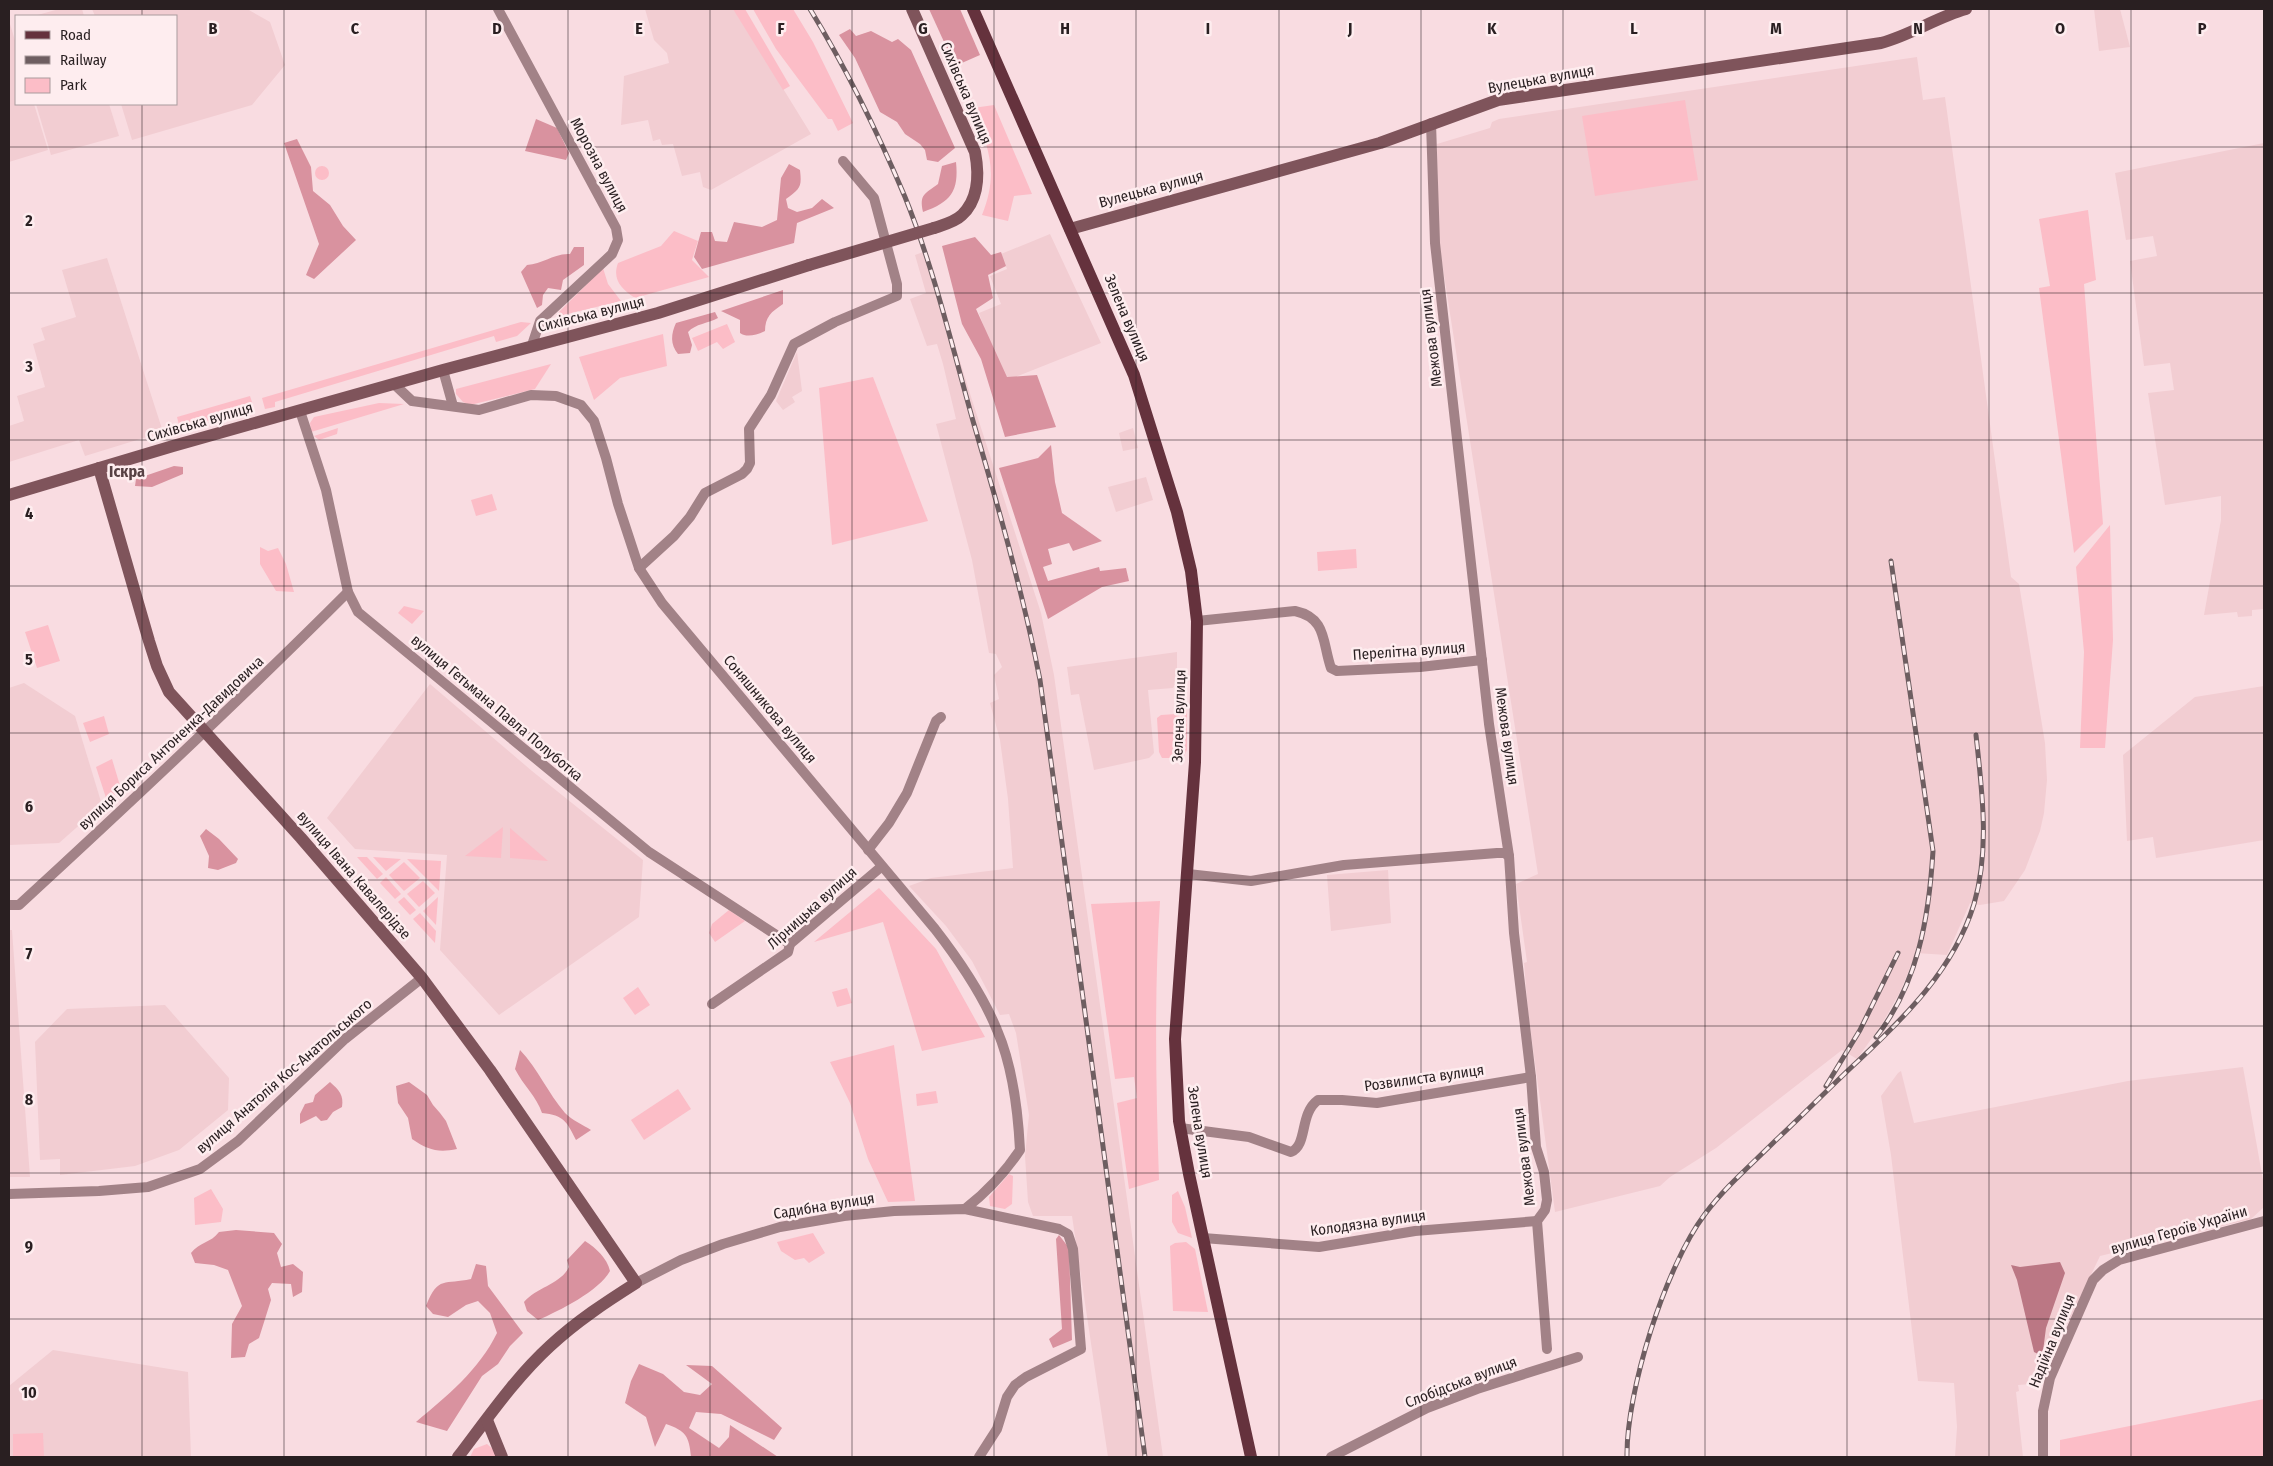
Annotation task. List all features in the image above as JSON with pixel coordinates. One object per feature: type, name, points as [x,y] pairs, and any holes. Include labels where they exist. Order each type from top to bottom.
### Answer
[{"type":"main road","name":"Зелена вулиця","points":[[973,9],[1134,375],[1185,542],[1197,621],[1195,762],[1175,1039],[1176,1092],[1180,1128],[1250,1457]]},
{"type":"street","name":"Морозна вулиця","points":[[498,9],[616,228],[618,240],[612,254],[540,322],[532,345]]},
{"type":"street","name":"Сихівська вулиця","points":[[9,495],[532,345],[658,313],[952,221],[966,210],[976,188],[978,169],[975,152],[912,9]]},
{"type":"street","name":"Вулецька вулиця","points":[[1070,229],[1380,144],[1431,123],[1498,100],[1881,43],[1900,38],[1953,12],[1966,9]]},
{"type":"street","name":"Межова вулиця","points":[[1431,123],[1435,242],[1482,660],[1509,856],[1514,934],[1531,1078],[1536,1147],[1544,1172],[1547,1200],[1546,1210],[1537,1221],[1547,1349]]},
{"type":"street","points":[[639,568],[674,536],[705,493],[742,474],[747,469],[750,463],[750,429],[771,395],[794,344],[835,322],[897,296],[897,284],[874,198],[843,161]]},
{"type":"street","points":[[443,370],[453,406]]},
{"type":"street","name":"Соняшникова вулиця","points":[[394,384],[412,400],[479,410],[531,395],[556,396],[580,405],[594,421],[639,568],[662,603],[882,866]]},
{"type":"street","name":"вулиця Гетьмана Павла Полуботка","points":[[300,411],[326,490],[348,592],[358,612],[649,852],[790,944]]},
{"type":"street","name":"вулиця Івана Кавалерідзе","points":[[99,468],[157,666],[169,692],[301,838],[422,978],[490,1070],[636,1282]]},
{"type":"street","name":"вулиця Бориса Антоненка-Давидовича","points":[[9,905],[20,905],[205,734],[348,592]]},
{"type":"street","name":"Перелітна вулиця","points":[[1197,621],[1295,612],[1306,614],[1313,618],[1319,626],[1332,668],[1337,671],[1420,667],[1482,660]]},
{"type":"street","points":[[868,850],[889,823],[906,793],[936,721],[941,717]]},
{"type":"street","points":[[1188,874],[1251,881],[1344,865],[1492,853],[1504,853],[1509,856]]},
{"type":"street","points":[[882,866],[935,929],[968,976],[997,1030],[1008,1066],[1020,1150],[1006,1172],[988,1191],[965,1209]]},
{"type":"street","name":"Лірницька вулиця","points":[[712,1004],[788,952],[790,944],[882,866]]},
{"type":"street","name":"вулиця Анатолія Кос-Анатольського","points":[[9,1194],[99,1191],[148,1187],[200,1169],[234,1144],[345,1039],[422,978]]},
{"type":"street","name":"Розвилиста вулиця","points":[[1180,1128],[1249,1137],[1291,1152],[1299,1146],[1308,1111],[1318,1100],[1378,1103],[1531,1078]]},
{"type":"street","name":"Садибна вулиця","points":[[636,1282],[697,1253],[780,1227],[868,1214],[965,1209],[1059,1229],[1071,1240],[1081,1349],[1026,1377],[1011,1390],[997,1430],[979,1457]]},
{"type":"street","name":"Колодязна вулиця","points":[[1203,1238],[1312,1248],[1415,1231],[1537,1221]]},
{"type":"street","name":"вулиця Героїв України","points":[[2103,1270],[2119,1260],[2264,1221]]},
{"type":"street","name":"Надійна вулиця","points":[[2043,1457],[2043,1411],[2050,1378],[2094,1280],[2103,1270]]},
{"type":"street","points":[[458,1457],[516,1382],[549,1346],[598,1307],[636,1282]]},
{"type":"street","name":"Слобідська вулиця","points":[[1331,1457],[1427,1408],[1478,1389],[1578,1357]]},
{"type":"street","points":[[487,1420],[502,1457]]},
{"type":"shaded area","points":[[59,9],[82,9],[84,15],[38,15]]},
{"type":"shaded area","points":[[92,9],[247,9],[270,22],[285,65],[252,105],[132,140],[121,105],[178,105],[178,15],[95,15]]},
{"type":"shaded area","points":[[645,9],[734,9],[811,134],[711,190],[703,187],[700,172],[682,176],[673,144],[662,145],[660,139],[653,141],[648,120],[621,125],[624,76],[669,63],[667,53],[654,40]]},
{"type":"shaded area","points":[[929,9],[960,9],[980,55],[955,66]]},
{"type":"shaded area","points":[[2094,9],[2120,9],[2130,47],[2099,51]]},
{"type":"shaded area","points":[[10,24],[15,41],[15,105],[34,105],[48,150],[9,162]]},
{"type":"shaded area","points":[[850,29],[856,36],[871,31],[892,42],[898,39],[911,50],[955,148],[938,162],[927,160],[925,150],[920,144],[905,134],[897,122],[880,112],[855,58],[839,35]]},
{"type":"shaded area","points":[[1917,57],[1923,100],[1945,97],[2011,577],[2019,584],[2045,743],[2047,780],[2044,813],[2040,831],[2025,870],[2004,901],[1980,905],[1970,903],[1947,955],[1916,953],[1900,992],[1882,1024],[1857,1059],[1842,1050],[1716,1148],[1670,1177],[1660,1186],[1555,1212],[1528,1011],[1524,963],[1527,962],[1516,884],[1538,874],[1438,237],[1437,144],[1490,128],[1492,122],[1499,119]]},
{"type":"shaded area","points":[[36,105],[109,105],[119,136],[51,155]]},
{"type":"shaded area","points":[[536,119],[557,128],[569,153],[566,160],[525,151]]},
{"type":"shaded area","points":[[297,139],[311,167],[313,191],[330,205],[343,226],[356,240],[314,279],[306,275],[319,244],[284,143]]},
{"type":"shaded area","points":[[2264,143],[2264,609],[2252,610],[2252,616],[2238,617],[2237,612],[2204,615],[2221,520],[2221,496],[2165,505],[2148,393],[2174,390],[2170,363],[2144,366],[2130,261],[2157,256],[2153,236],[2126,240],[2115,173]]},
{"type":"shaded area","points":[[956,162],[956,181],[951,194],[940,204],[923,212],[922,201],[924,195],[938,184],[942,166]]},
{"type":"shaded area","points":[[789,164],[800,170],[801,181],[797,190],[786,199],[788,208],[797,212],[812,208],[822,199],[834,208],[797,223],[794,243],[702,269],[694,257],[701,232],[712,232],[715,241],[727,242],[734,222],[762,227],[777,220],[781,178]]},
{"type":"shaded area","points":[[1050,234],[1101,343],[1003,382],[979,313],[1001,304],[990,276],[1007,269],[1001,254]]},
{"type":"shaded area","points":[[975,237],[991,255],[1001,252],[1006,266],[988,275],[993,298],[976,309],[1007,377],[1037,375],[1056,427],[1005,437],[981,359],[962,324],[942,246]]},
{"type":"shaded area","points":[[574,247],[584,247],[584,265],[563,280],[561,290],[548,288],[543,295],[542,305],[537,308],[521,272],[527,265],[559,255],[570,254]]},
{"type":"shaded area","points":[[926,251],[1041,613],[1054,675],[1163,1457],[1108,1457],[1072,1216],[1033,1216],[1028,1202],[1025,1156],[1029,1115],[1016,1033],[1009,1014],[1000,1015],[972,961],[946,926],[909,886],[931,878],[1013,868],[1008,799],[1000,740],[990,703],[999,699],[994,675],[1002,667],[996,654],[989,653],[972,560],[936,424],[956,419],[943,364],[937,344],[927,346],[910,299],[926,293],[915,255]]},
{"type":"shaded area","points":[[107,258],[163,432],[85,456],[79,440],[9,462],[9,426],[24,421],[17,396],[45,387],[33,344],[45,340],[41,328],[76,317],[62,270]]},
{"type":"shaded area","points":[[783,290],[783,304],[769,315],[765,331],[758,334],[743,335],[740,333],[740,320],[721,311]]},
{"type":"shaded area","points":[[715,312],[718,318],[694,327],[688,332],[692,345],[690,353],[678,354],[672,339],[676,323]]},
{"type":"shaded area","points":[[797,352],[802,391],[792,397],[795,402],[783,410],[776,401]]},
{"type":"shaded area","points":[[1133,428],[1138,448],[1123,451],[1119,433]]},
{"type":"shaded area","points":[[1051,445],[1055,482],[1062,513],[1102,541],[1073,551],[1069,543],[1048,549],[1052,564],[1043,567],[1048,581],[1099,567],[1100,571],[1126,568],[1129,581],[1102,587],[1048,619],[999,468],[1038,458]]},
{"type":"shaded area","points":[[174,466],[183,467],[183,474],[152,487],[135,486],[136,479]]},
{"type":"shaded area","points":[[1146,477],[1153,500],[1116,512],[1108,487]]},
{"type":"shaded area","points":[[1177,652],[1177,681],[1173,688],[1148,690],[1154,753],[1149,758],[1094,770],[1079,694],[1071,695],[1067,667]]},
{"type":"shaded area","points":[[24,683],[75,716],[102,805],[59,843],[9,845],[9,688]]},
{"type":"shaded area","points":[[430,684],[532,771],[643,860],[639,917],[499,1015],[440,950],[447,855],[355,849],[327,818]]},
{"type":"shaded area","points":[[2264,686],[2264,840],[2156,858],[2153,837],[2127,841],[2123,755],[2195,697]]},
{"type":"shaded area","points":[[206,829],[219,839],[238,859],[236,863],[218,870],[208,868],[209,856],[200,836]]},
{"type":"shaded area","points":[[1388,870],[1391,923],[1331,931],[1327,875]]},
{"type":"shaded area","points":[[9,930],[12,930],[30,1177],[9,1177]]},
{"type":"shaded area","points":[[165,1005],[229,1078],[228,1110],[179,1150],[135,1166],[60,1175],[60,1159],[40,1160],[35,1042],[67,1009]]},
{"type":"shaded area","points":[[520,1050],[565,1113],[591,1130],[576,1140],[564,1120],[542,1113],[515,1069]]},
{"type":"shaded area","points":[[2243,1067],[2264,1186],[2264,1207],[2251,1219],[2100,1256],[2043,1375],[2031,1384],[2018,1385],[2019,1391],[2016,1392],[2023,1457],[1955,1457],[1957,1427],[1954,1383],[1918,1381],[1891,1155],[1881,1096],[1901,1071],[1914,1123],[2128,1081]]},
{"type":"shaded area","points":[[330,1082],[340,1093],[342,1107],[333,1112],[327,1120],[321,1121],[316,1116],[300,1124],[300,1114],[305,1104],[313,1102],[315,1095]]},
{"type":"shaded area","points":[[409,1082],[427,1095],[446,1121],[457,1149],[433,1150],[412,1139],[408,1118],[398,1103],[396,1086]]},
{"type":"shaded area","points":[[236,1230],[274,1233],[282,1244],[277,1253],[281,1267],[293,1264],[303,1272],[302,1292],[293,1297],[291,1284],[272,1283],[268,1289],[271,1300],[259,1338],[249,1344],[245,1357],[231,1358],[232,1324],[242,1306],[228,1270],[214,1265],[195,1263],[191,1253],[219,1232]]},
{"type":"shaded area","points":[[1059,1235],[1069,1248],[1072,1340],[1053,1348],[1049,1339],[1062,1329],[1056,1239]]},
{"type":"shaded area","points":[[585,1241],[600,1254],[610,1271],[588,1293],[538,1320],[527,1311],[524,1302],[535,1293],[555,1282],[565,1273],[569,1267],[567,1260]]},
{"type":"shaded area","points":[[2060,1262],[2065,1273],[2046,1328],[2043,1351],[2038,1354],[2034,1352],[2017,1280],[2011,1265],[2020,1267]]},
{"type":"shaded area","points":[[476,1264],[486,1266],[488,1286],[523,1333],[510,1346],[498,1364],[482,1376],[447,1431],[416,1422],[472,1371],[497,1333],[490,1313],[478,1301],[466,1305],[448,1317],[433,1314],[426,1306],[430,1296],[439,1285],[471,1279]]},
{"type":"shaded area","points":[[53,1350],[188,1372],[191,1457],[9,1457],[9,1386]]},
{"type":"shaded area","points":[[639,1364],[663,1374],[684,1392],[700,1395],[712,1384],[686,1365],[712,1366],[782,1428],[774,1440],[721,1414],[696,1412],[689,1428],[719,1448],[729,1437],[730,1425],[778,1457],[691,1457],[685,1435],[678,1429],[666,1424],[655,1447],[646,1417],[625,1403],[631,1381]]},
{"type":"green space","points":[[733,9],[745,9],[790,86],[783,90]]},
{"type":"green space","points":[[753,9],[793,9],[813,42],[853,123],[838,131],[832,119],[828,119],[776,49]]},
{"type":"green space","points":[[1685,100],[1698,180],[1595,196],[1582,116]]},
{"type":"green space","points":[[994,105],[1032,194],[1014,196],[1008,221],[982,215],[990,186],[990,161],[984,136],[973,108]]},
{"type":"green space","points":[[322,166],[327,168],[329,173],[327,178],[322,180],[317,178],[315,173],[317,168]]},
{"type":"green space","points":[[2088,210],[2096,280],[2084,284],[2103,524],[2074,553],[2039,288],[2050,286],[2039,219]]},
{"type":"green space","points":[[674,231],[698,241],[692,260],[709,277],[635,298],[622,287],[617,279],[616,269],[618,263],[661,246]]},
{"type":"green space","points":[[603,268],[608,284],[621,301],[556,315]]},
{"type":"green space","points":[[521,322],[531,323],[517,336],[496,342],[494,336],[275,402],[275,407],[265,409],[262,398]]},
{"type":"green space","points":[[727,324],[735,342],[723,349],[717,342],[698,351],[692,338]]},
{"type":"green space","points":[[663,334],[667,366],[620,378],[594,400],[579,357]]},
{"type":"green space","points":[[551,364],[535,389],[470,405],[463,402],[456,394],[456,389]]},
{"type":"green space","points":[[873,377],[928,521],[832,545],[819,388]]},
{"type":"green space","points":[[250,396],[254,408],[180,429],[177,417]]},
{"type":"green space","points":[[379,403],[404,404],[311,432],[310,423],[314,417]]},
{"type":"green space","points":[[338,428],[337,434],[319,440],[314,436]]},
{"type":"green space","points":[[492,494],[497,510],[476,516],[471,500]]},
{"type":"green space","points":[[2110,525],[2113,640],[2105,748],[2080,748],[2084,652],[2076,567]]},
{"type":"green space","points":[[260,547],[268,551],[278,548],[286,564],[294,592],[276,591],[260,564]]},
{"type":"green space","points":[[1356,549],[1357,568],[1318,571],[1317,552]]},
{"type":"green space","points":[[404,606],[424,611],[412,624],[398,613]]},
{"type":"green space","points":[[48,625],[60,661],[37,668],[25,632]]},
{"type":"green space","points":[[1176,700],[1180,703],[1177,758],[1162,758],[1159,752],[1157,718],[1161,715],[1176,714]]},
{"type":"green space","points":[[1182,702],[1185,702],[1187,705],[1187,750],[1184,756],[1180,757]]},
{"type":"green space","points":[[104,716],[109,734],[90,742],[83,723]]},
{"type":"green space","points":[[112,759],[121,789],[107,801],[96,767]]},
{"type":"green space","points":[[503,827],[501,858],[465,856]]},
{"type":"green space","points":[[510,828],[548,861],[510,858]]},
{"type":"green space","points":[[357,857],[367,857],[383,874],[377,879]]},
{"type":"green space","points":[[373,857],[401,859],[386,871]]},
{"type":"green space","points":[[407,859],[441,861],[439,891]]},
{"type":"green space","points":[[404,862],[420,878],[404,891],[389,875]]},
{"type":"green space","points":[[386,877],[401,894],[395,899],[380,883]]},
{"type":"green space","points":[[423,881],[435,893],[419,907],[407,894]]},
{"type":"green space","points":[[879,888],[936,949],[985,1037],[922,1051],[883,922],[814,942]]},
{"type":"green space","points":[[404,897],[416,910],[410,915],[398,902]]},
{"type":"green space","points":[[438,897],[436,925],[423,911]]},
{"type":"green space","points":[[1160,901],[1156,1040],[1159,1180],[1129,1189],[1117,1103],[1137,1098],[1134,1077],[1115,1079],[1091,904]]},
{"type":"green space","points":[[729,910],[745,921],[715,942],[709,933],[712,924]]},
{"type":"green space","points":[[420,913],[436,931],[435,943],[413,919]]},
{"type":"green space","points":[[638,987],[650,1005],[635,1015],[623,998]]},
{"type":"green space","points":[[847,988],[852,1003],[837,1007],[832,992]]},
{"type":"green space","points":[[894,1045],[915,1201],[888,1202],[868,1159],[850,1103],[830,1062]]},
{"type":"green space","points":[[678,1089],[691,1109],[644,1140],[631,1120]]},
{"type":"green space","points":[[936,1091],[938,1103],[917,1106],[916,1094]]},
{"type":"green space","points":[[1009,1174],[1013,1176],[1012,1204],[1005,1209],[990,1206],[989,1197]]},
{"type":"green space","points":[[211,1189],[223,1209],[221,1222],[195,1225],[194,1198]]},
{"type":"green space","points":[[1178,1191],[1185,1207],[1192,1238],[1178,1233],[1172,1222],[1172,1195]]},
{"type":"green space","points":[[813,1233],[825,1253],[809,1263],[804,1258],[795,1260],[781,1251],[777,1242]]},
{"type":"green space","points":[[1186,1242],[1195,1249],[1208,1312],[1173,1311],[1170,1246],[1175,1243]]},
{"type":"green space","points":[[2264,1399],[2264,1457],[2060,1457],[2060,1440]]},
{"type":"green space","points":[[43,1433],[44,1457],[13,1457],[13,1434]]},
{"type":"green space","points":[[487,1444],[495,1451],[497,1457],[470,1457],[474,1449]]},
{"type":"railway","points":[[810,9],[873,125],[905,197],[925,252],[1001,517],[1026,615],[1040,680],[1145,1457]]},
{"type":"railway","points":[[1876,1037],[1902,995],[1919,949],[1928,900],[1933,851],[1891,561]]},
{"type":"railway","points":[[1627,1457],[1628,1430],[1633,1399],[1651,1331],[1662,1297],[1690,1237],[1705,1214],[1730,1185],[1910,1009],[1941,971],[1965,928],[1974,904],[1982,862],[1983,820],[1976,735]]},
{"type":"railway","points":[[1826,1086],[1860,1030],[1898,953]]},
{"type":"district","name":"Іскра","points":[[127,471]]}]
